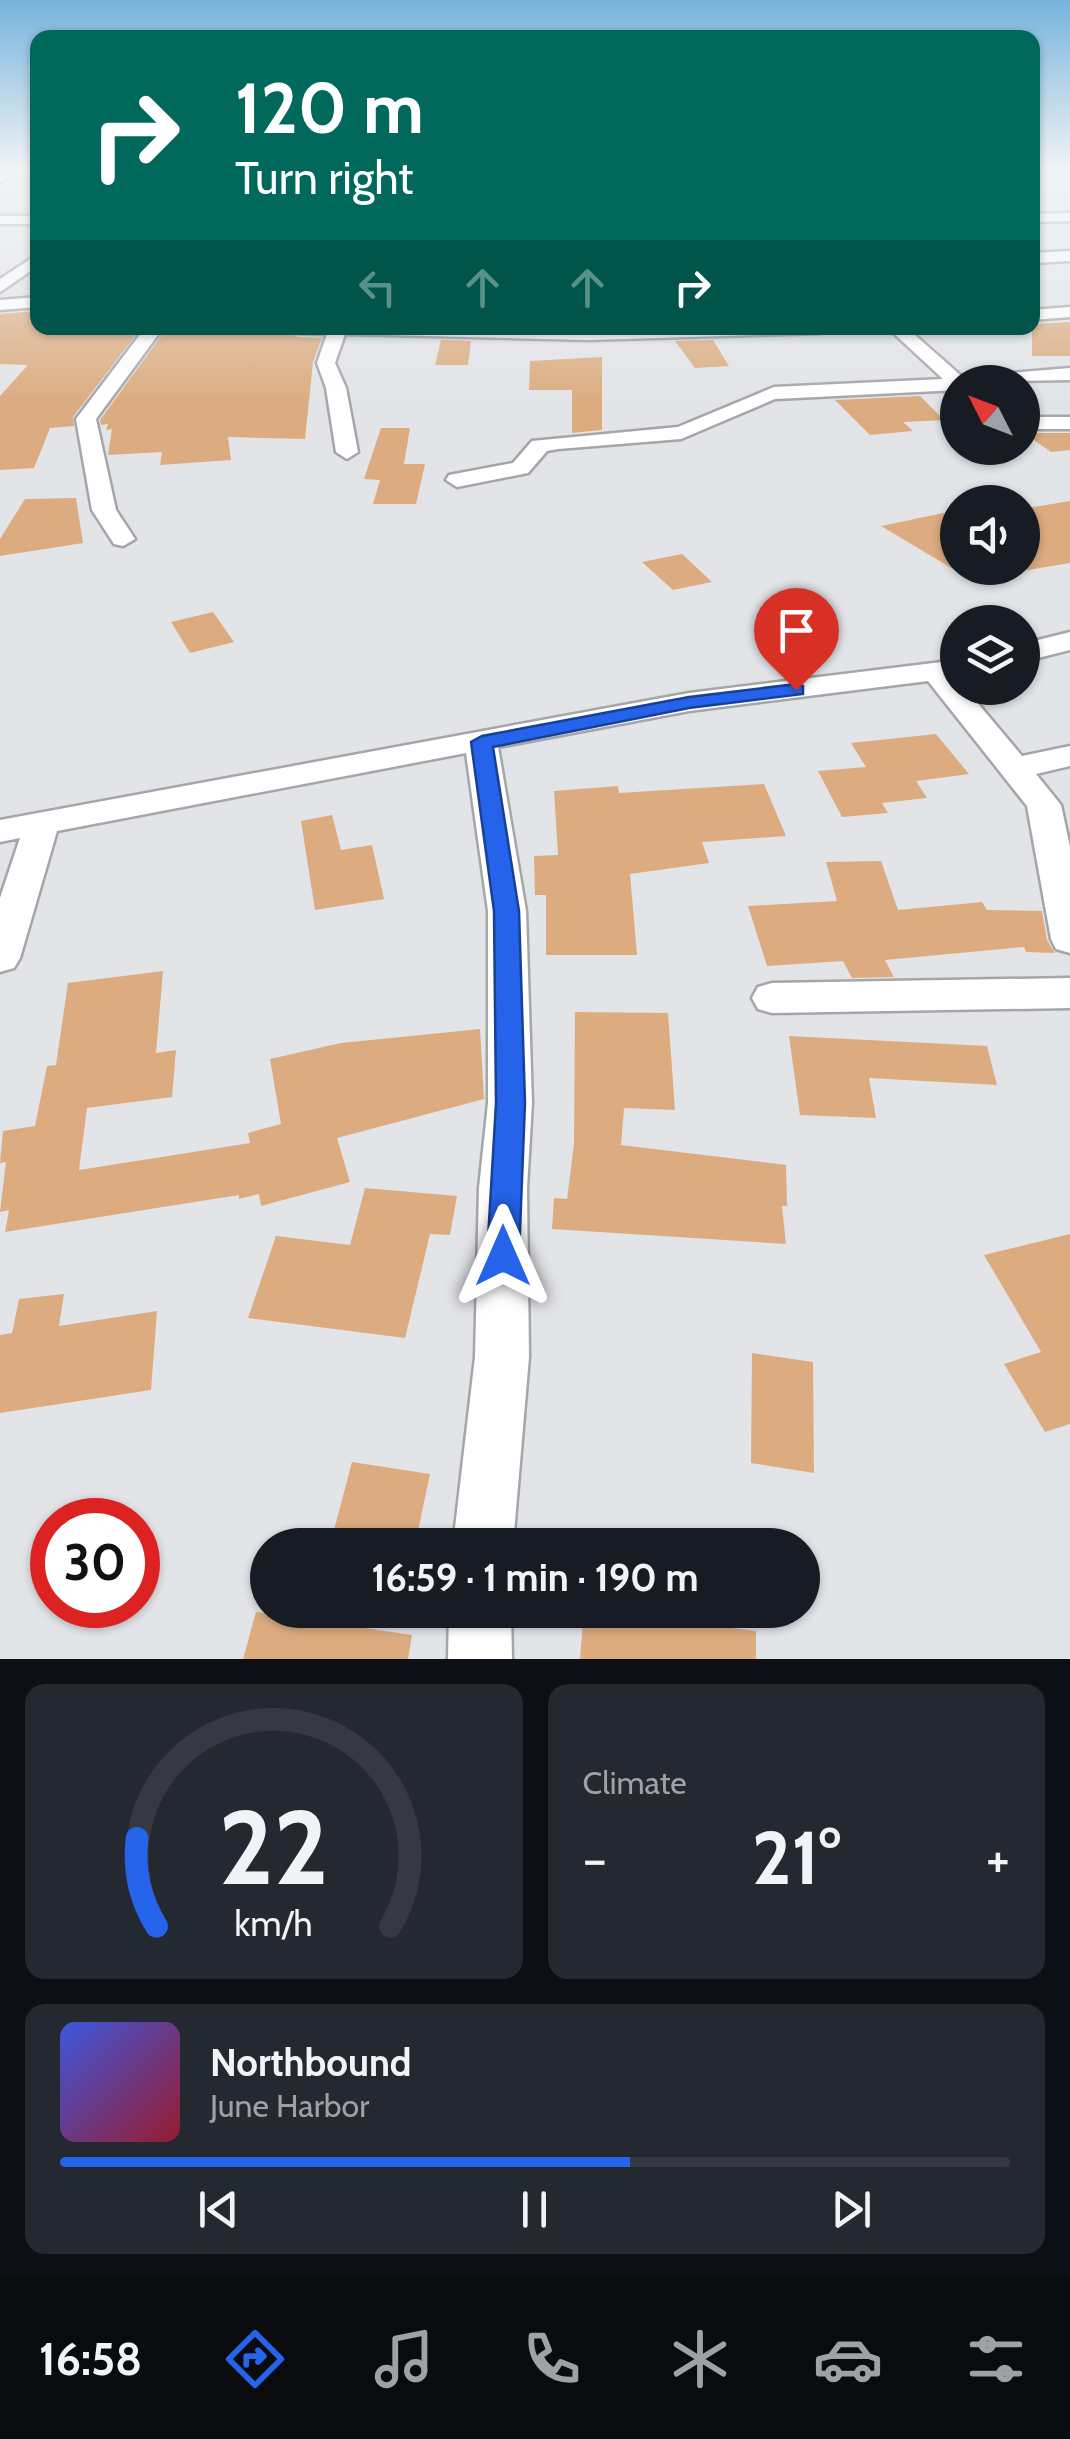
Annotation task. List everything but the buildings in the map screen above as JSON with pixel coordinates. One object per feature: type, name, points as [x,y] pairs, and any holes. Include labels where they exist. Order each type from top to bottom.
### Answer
[{"type":"street","points":[[1040,258],[1070,256]]},
{"type":"street","points":[[0,287],[30,264]]},
{"type":"street","points":[[0,305],[30,303]]},
{"type":"street","points":[[1040,314],[1070,312]]},
{"type":"street","points":[[123,539],[104,510],[86,419],[122,365],[148,335]]},
{"type":"street","points":[[335,335],[326,363],[336,388],[347,452]]},
{"type":"street","points":[[905,335],[940,367]]},
{"type":"street","points":[[1040,377],[1070,374]]},
{"type":"street","points":[[457,480],[504,475],[520,468],[540,446],[552,443],[682,432],[708,425],[752,398],[774,393],[940,384]]},
{"type":"street","points":[[1040,422],[1070,423]]},
{"type":"street","points":[[1040,648],[1070,640]]},
{"type":"street","points":[[0,831],[41,827],[230,786],[689,702],[940,673]]},
{"type":"street","points":[[972,705],[1044,805],[1051,825],[1052,855],[1070,939]]},
{"type":"street","points":[[482,742],[507,911],[510,1103],[503,1188],[502,1357],[485,1528]]},
{"type":"street","points":[[1018,769],[1051,756],[1070,756]]},
{"type":"street","points":[[0,958],[41,827]]},
{"type":"street","points":[[772,998],[1070,994]]},
{"type":"street","points":[[480,1628],[480,1659]]},
{"type":"route","points":[[503,1256],[503,1188],[510,1103],[507,911],[482,742],[689,702],[796,690]]}]
